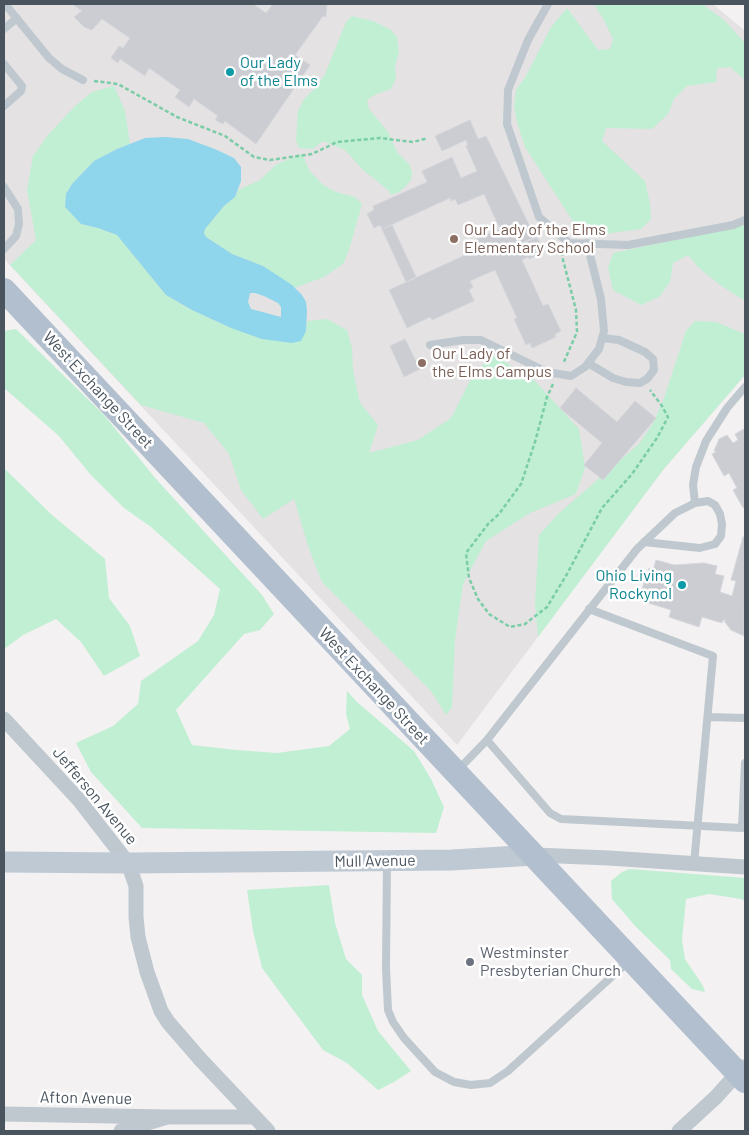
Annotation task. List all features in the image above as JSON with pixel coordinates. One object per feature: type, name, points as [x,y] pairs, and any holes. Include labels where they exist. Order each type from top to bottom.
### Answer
[{"type":"main road","name":"West Exchange Street","points":[[4,290],[631,960],[743,1073]]},
{"type":"street","name":"Jefferson Avenue","points":[[4,720],[79,800],[128,863],[136,886],[138,937],[147,972],[161,1011],[168,1022],[200,1059],[268,1131]]},
{"type":"street","name":"Mull Avenue","points":[[4,862],[387,861],[452,860],[534,855],[608,858],[745,868]]},
{"type":"street","points":[[679,1131],[743,1073]]},
{"type":"street","name":"Afton Avenue","points":[[4,1114],[255,1117]]},
{"type":"street","points":[[121,1131],[168,1117]]},
{"type":"lane","points":[[5,4],[49,58],[62,69],[83,80]]},
{"type":"lane","points":[[548,4],[528,40],[508,90],[507,124],[539,216],[569,243],[628,245],[732,225],[745,220]]},
{"type":"lane","points":[[4,29],[17,18]]},
{"type":"lane","points":[[4,64],[22,86],[22,91],[4,106]]},
{"type":"lane","points":[[4,187],[18,210],[19,224],[16,236],[4,249]]},
{"type":"lane","points":[[430,346],[463,340],[481,340],[547,372],[571,376],[585,367],[599,349],[604,331],[601,298],[587,244]]},
{"type":"lane","points":[[588,363],[613,378],[640,384],[654,370],[653,359],[636,347],[619,340],[602,338]]},
{"type":"lane","points":[[695,502],[693,485],[696,466],[706,441],[727,408],[745,387]]},
{"type":"lane","points":[[456,772],[487,740],[636,549],[675,513],[695,502],[708,501],[715,505],[720,514],[722,524],[721,536],[715,544],[700,548],[644,542]]},
{"type":"lane","points":[[589,609],[713,656],[694,864]]},
{"type":"lane","points":[[708,717],[745,718]]},
{"type":"lane","points":[[487,740],[550,813],[561,819],[742,828],[745,763]]},
{"type":"lane","points":[[387,861],[386,968],[388,1010],[393,1022],[404,1038],[436,1072],[454,1082],[471,1085],[490,1083],[508,1071],[631,960]]},
{"type":"path","points":[[83,80],[118,84],[177,117],[225,136],[254,157],[270,160],[312,154],[337,142],[380,138],[413,142],[428,138]]},
{"type":"path","points":[[560,235],[561,253],[576,310],[577,332],[547,396],[535,442],[521,484],[466,553],[469,578],[478,599],[489,614],[510,627],[525,624],[547,607],[602,508],[632,474],[657,438],[668,417],[644,380]]},
{"type":"shaded area","name":"Our Lady of the Elms Campus","points":[[4,4],[713,4],[745,31],[745,375],[663,470],[457,745],[4,259]]},
{"type":"green space","points":[[594,4],[702,4],[724,20],[745,43],[745,80],[730,67],[717,68],[716,82],[687,86],[674,99],[668,114],[652,129],[606,128],[602,141],[645,181],[650,203],[651,219],[641,229],[604,234],[578,229],[525,147],[514,107],[516,90],[526,76],[551,27],[567,8],[598,50],[610,49],[613,39]]},
{"type":"green space","points":[[352,16],[373,21],[391,30],[397,37],[399,52],[395,66],[396,78],[391,89],[374,95],[367,100],[369,109],[388,132],[397,152],[409,164],[412,172],[411,180],[405,187],[391,195],[388,190],[363,170],[345,150],[323,141],[313,149],[299,148],[296,140],[298,111],[304,99],[317,86],[325,74],[346,22]]},
{"type":"green space","points":[[114,86],[125,111],[130,144],[94,161],[72,184],[66,194],[65,207],[81,224],[117,235],[166,295],[192,310],[231,328],[306,331],[307,321],[327,319],[347,330],[352,348],[353,370],[360,403],[378,425],[369,453],[418,440],[451,418],[472,377],[492,354],[534,380],[579,429],[585,467],[576,494],[530,513],[486,541],[463,584],[455,640],[452,707],[446,715],[431,691],[322,582],[309,549],[294,499],[263,519],[241,490],[229,454],[204,423],[141,405],[10,265],[36,240],[27,190],[33,156],[48,135],[75,106],[92,92]]},
{"type":"green space","points":[[302,154],[309,170],[323,185],[336,192],[355,197],[362,204],[343,264],[324,277],[294,288],[263,266],[232,254],[206,237],[204,233],[205,229],[224,206],[235,197],[238,190],[260,180],[277,164]]},
{"type":"green space","points":[[745,225],[745,301],[720,285],[699,268],[688,255],[673,263],[670,282],[659,297],[641,305],[613,290],[608,268],[613,253]]},
{"type":"green space","points":[[695,321],[716,322],[745,334],[745,375],[663,470],[538,637],[535,603],[539,535],[558,514],[639,444],[653,423],[663,401],[686,331]]},
{"type":"green space","points":[[16,329],[104,415],[156,479],[262,595],[274,614],[260,630],[244,634],[176,710],[192,745],[277,753],[329,746],[350,729],[346,714],[347,691],[357,702],[414,751],[431,779],[444,807],[436,833],[142,828],[91,772],[76,743],[113,726],[138,704],[141,681],[198,641],[214,615],[220,589],[151,527],[124,508],[90,474],[59,436],[4,388],[4,331]]},
{"type":"green space","points":[[4,468],[52,515],[105,559],[109,598],[130,626],[140,656],[104,676],[81,642],[56,619],[23,635],[4,649]]},
{"type":"green space","points":[[630,869],[745,878],[745,901],[709,894],[686,899],[682,940],[685,959],[705,992],[692,989],[671,969],[670,960],[636,927],[612,899],[611,881],[622,872]]},
{"type":"green space","points":[[329,885],[335,923],[346,959],[362,975],[362,995],[378,1031],[411,1071],[378,1090],[347,1063],[323,1050],[262,968],[253,931],[247,890]]},
{"type":"water","points":[[145,138],[188,139],[234,158],[241,167],[241,181],[235,197],[224,206],[205,229],[204,233],[206,237],[232,254],[263,266],[292,285],[302,295],[306,302],[307,311],[306,331],[301,341],[292,343],[262,339],[231,328],[192,310],[166,295],[117,235],[81,224],[65,207],[66,194],[72,184],[94,161]],"holes":[[[250,293],[255,293],[278,303],[281,307],[281,317],[251,309],[248,302]]]},
{"type":"building","name":"Our Lady of the Elms","points":[[72,4],[253,4],[266,13],[273,4],[327,4],[326,17],[323,16],[295,55],[310,65],[256,144],[225,121],[223,124],[215,120],[218,116],[194,99],[189,107],[175,97],[180,90],[149,68],[145,76],[120,59],[118,63],[111,58],[119,46],[123,48],[130,38],[102,19],[92,30],[84,27],[74,17],[82,11]]},
{"type":"building","points":[[470,120],[478,139],[486,136],[535,237],[519,244],[521,248],[524,247],[522,244],[537,237],[544,252],[522,260],[543,306],[548,304],[561,331],[555,334],[556,337],[532,348],[530,343],[526,345],[514,319],[517,318],[495,270],[470,281],[473,287],[469,290],[474,301],[432,320],[430,317],[407,328],[389,290],[474,251],[473,248],[477,246],[474,240],[500,229],[484,194],[458,205],[455,199],[451,201],[450,198],[382,229],[380,225],[374,228],[367,214],[374,210],[373,206],[427,182],[422,171],[452,157],[461,178],[477,171],[466,146],[468,145],[466,140],[442,151],[435,136]]},
{"type":"building","points":[[392,225],[416,277],[406,282],[382,229]]},
{"type":"building","points":[[405,339],[420,369],[404,377],[390,346]]},
{"type":"building","points":[[576,388],[617,422],[635,401],[656,418],[603,480],[584,465],[602,443],[560,408]]},
{"type":"building","points":[[744,429],[745,507],[743,508],[733,490],[737,488],[729,473],[724,476],[712,454],[716,452],[714,451],[719,439],[727,435],[733,443],[738,440],[735,434]]},
{"type":"building","name":"Ohio Living Rockynol","points":[[743,537],[745,538],[744,636],[731,630],[724,621],[726,620],[723,620],[722,623],[702,617],[699,627],[669,617],[671,610],[645,602],[648,592],[642,589],[649,568],[653,570],[656,560],[674,565],[704,563],[717,566],[715,574],[724,576],[720,592],[732,596],[736,581],[731,580]]},
{"type":"place","name":"Our Lady of the Elms","points":[[230,72]]},
{"type":"place","name":"Our Lady of the Elms Elementary School","points":[[454,239]]},
{"type":"place","name":"Our Lady of the Elms Campus","points":[[422,363]]},
{"type":"place","name":"Ohio Living Rockynol","points":[[682,585]]},
{"type":"place","name":"Westminster Presbyterian Church","points":[[470,962]]}]
